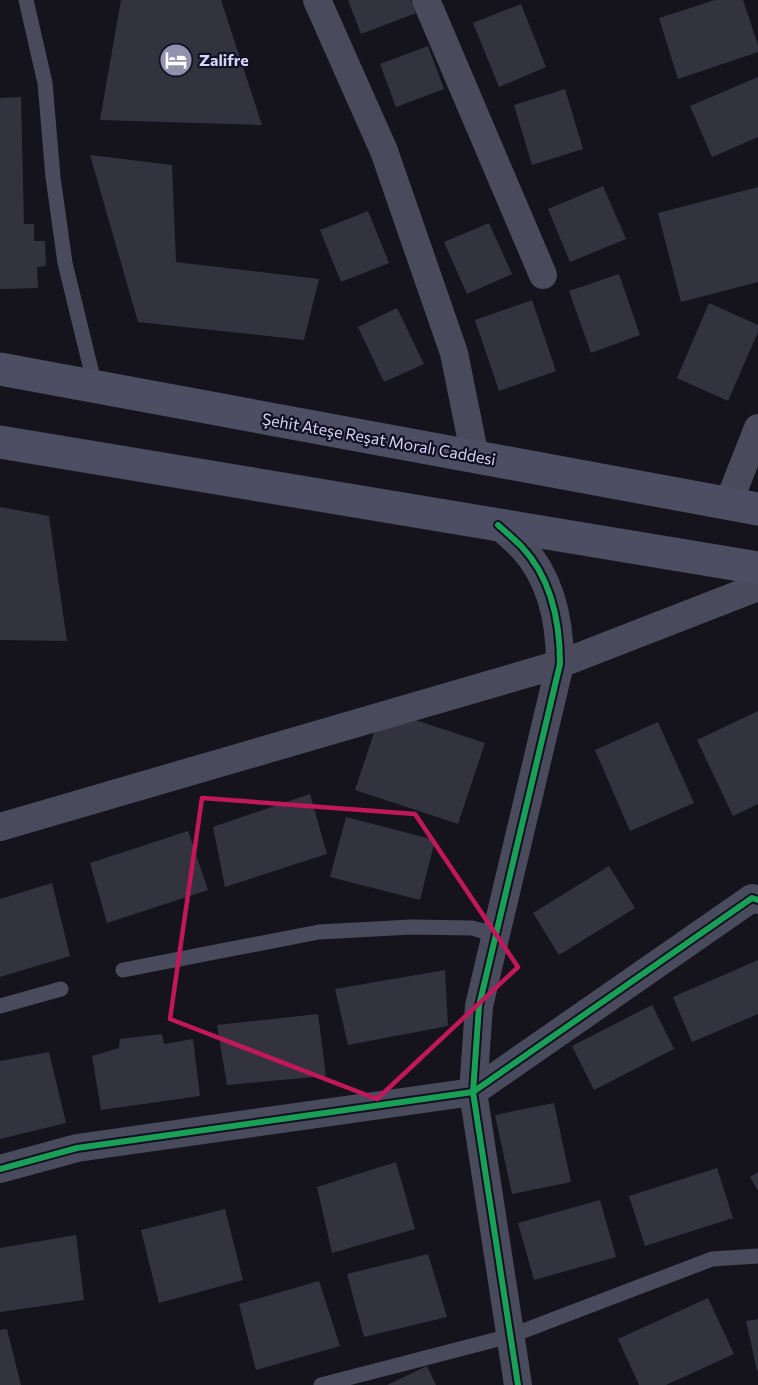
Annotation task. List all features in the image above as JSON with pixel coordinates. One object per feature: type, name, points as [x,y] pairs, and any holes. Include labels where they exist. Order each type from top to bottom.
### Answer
[{"type":"main road","name":"Şehit Ateşe Reşat Moralı Caddesi","points":[[0,369],[743,507]]},
{"type":"main road","points":[[0,442],[758,568]]},
{"type":"street","points":[[317,0],[388,162],[454,353],[475,457]]},
{"type":"street","points":[[426,0],[543,275]]},
{"type":"street","points":[[743,507],[758,428]]},
{"type":"street","points":[[498,525],[523,548],[544,580],[560,642],[560,664],[479,1006],[473,1092],[518,1385]]},
{"type":"street","points":[[0,827],[560,664],[758,587]]},
{"type":"street","points":[[0,1169],[77,1148],[473,1092],[752,898],[758,900]]},
{"type":"lane","points":[[26,0],[45,83],[53,177],[65,263],[95,386]]},
{"type":"lane","points":[[123,970],[319,932],[412,927],[472,928],[496,935]]},
{"type":"lane","points":[[0,1006],[61,989]]},
{"type":"lane","points":[[321,1385],[510,1336],[712,1259],[758,1256]]},
{"type":"highlighted area","points":[[202,798],[415,814],[518,967],[377,1099],[170,1019]]},
{"type":"building","name":"Zalifre","points":[[121,0],[221,0],[262,125],[100,120]]},
{"type":"building","points":[[348,0],[411,0],[416,13],[361,34]]},
{"type":"building","points":[[715,0],[743,0],[758,45],[758,52],[678,79],[659,18]]},
{"type":"building","points":[[521,4],[546,67],[499,87],[473,23]]},
{"type":"building","points":[[428,46],[444,89],[396,107],[380,64]]},
{"type":"building","points":[[758,77],[758,137],[712,157],[690,106]]},
{"type":"building","points":[[565,89],[583,149],[532,165],[514,105]]},
{"type":"building","points":[[21,97],[24,224],[34,224],[34,241],[45,241],[46,266],[37,267],[38,288],[0,289],[0,98]]},
{"type":"building","points":[[90,155],[172,165],[176,262],[319,279],[304,340],[138,322]]},
{"type":"building","points":[[603,186],[626,239],[570,262],[548,209]]},
{"type":"building","points":[[758,187],[758,282],[681,302],[658,213]]},
{"type":"building","points":[[368,211],[389,263],[341,282],[320,230]]},
{"type":"building","points":[[489,223],[512,274],[467,294],[444,242]]},
{"type":"building","points":[[619,274],[640,335],[591,353],[569,291]]},
{"type":"building","points":[[532,300],[556,371],[499,391],[475,320]]},
{"type":"building","points":[[709,303],[758,325],[758,332],[728,401],[677,378]]},
{"type":"building","points":[[397,308],[424,364],[384,382],[358,327]]},
{"type":"building","points":[[0,507],[49,516],[67,641],[0,640]]},
{"type":"building","points":[[382,709],[485,743],[458,824],[355,790]]},
{"type":"building","points":[[758,711],[758,804],[733,816],[697,740]]},
{"type":"building","points":[[658,722],[694,803],[630,831],[595,750]]},
{"type":"building","points":[[310,794],[327,854],[225,887],[213,827]]},
{"type":"building","points":[[346,817],[435,840],[420,900],[330,877]]},
{"type":"building","points":[[188,831],[208,890],[107,923],[90,863]]},
{"type":"building","points":[[609,866],[635,908],[559,955],[533,913]]},
{"type":"building","points":[[52,883],[70,956],[0,977],[0,899]]},
{"type":"building","points":[[758,960],[758,1014],[692,1042],[673,997]]},
{"type":"building","points":[[445,970],[448,1026],[348,1045],[335,989]]},
{"type":"building","points":[[652,1005],[674,1049],[594,1090],[572,1046]]},
{"type":"building","points":[[318,1014],[326,1076],[227,1085],[217,1025]]},
{"type":"building","points":[[162,1034],[164,1044],[193,1039],[200,1096],[101,1110],[92,1056],[119,1048],[120,1039]]},
{"type":"building","points":[[49,1052],[66,1123],[0,1139],[0,1061]]},
{"type":"building","points":[[554,1103],[571,1182],[512,1194],[495,1115]]},
{"type":"building","points":[[396,1162],[415,1229],[332,1253],[317,1187]]},
{"type":"building","points":[[717,1168],[733,1218],[645,1246],[629,1196]]},
{"type":"building","points":[[758,1172],[758,1191],[750,1177]]},
{"type":"building","points":[[600,1200],[616,1257],[534,1280],[518,1223]]},
{"type":"building","points":[[225,1209],[243,1280],[159,1303],[141,1230]]},
{"type":"building","points":[[76,1235],[84,1300],[0,1312],[0,1248]]},
{"type":"building","points":[[428,1254],[447,1317],[364,1337],[347,1274]]},
{"type":"building","points":[[319,1281],[340,1346],[256,1370],[239,1304]]},
{"type":"building","points":[[708,1298],[734,1354],[666,1385],[639,1385],[618,1339]]},
{"type":"building","points":[[758,1319],[758,1371],[757,1371],[746,1321]]},
{"type":"building","points":[[7,1329],[21,1385],[0,1385],[0,1330]]},
{"type":"building","points":[[427,1366],[436,1385],[387,1385]]},
{"type":"cycle path","points":[[498,525],[522,547],[540,573],[552,602],[560,648],[560,664],[479,1006],[473,1092],[518,1385]]},
{"type":"cycle path","points":[[0,1169],[77,1148],[473,1092],[752,898],[758,900]]},
{"type":"place","name":"Zalifre","points":[[176,60]]}]
